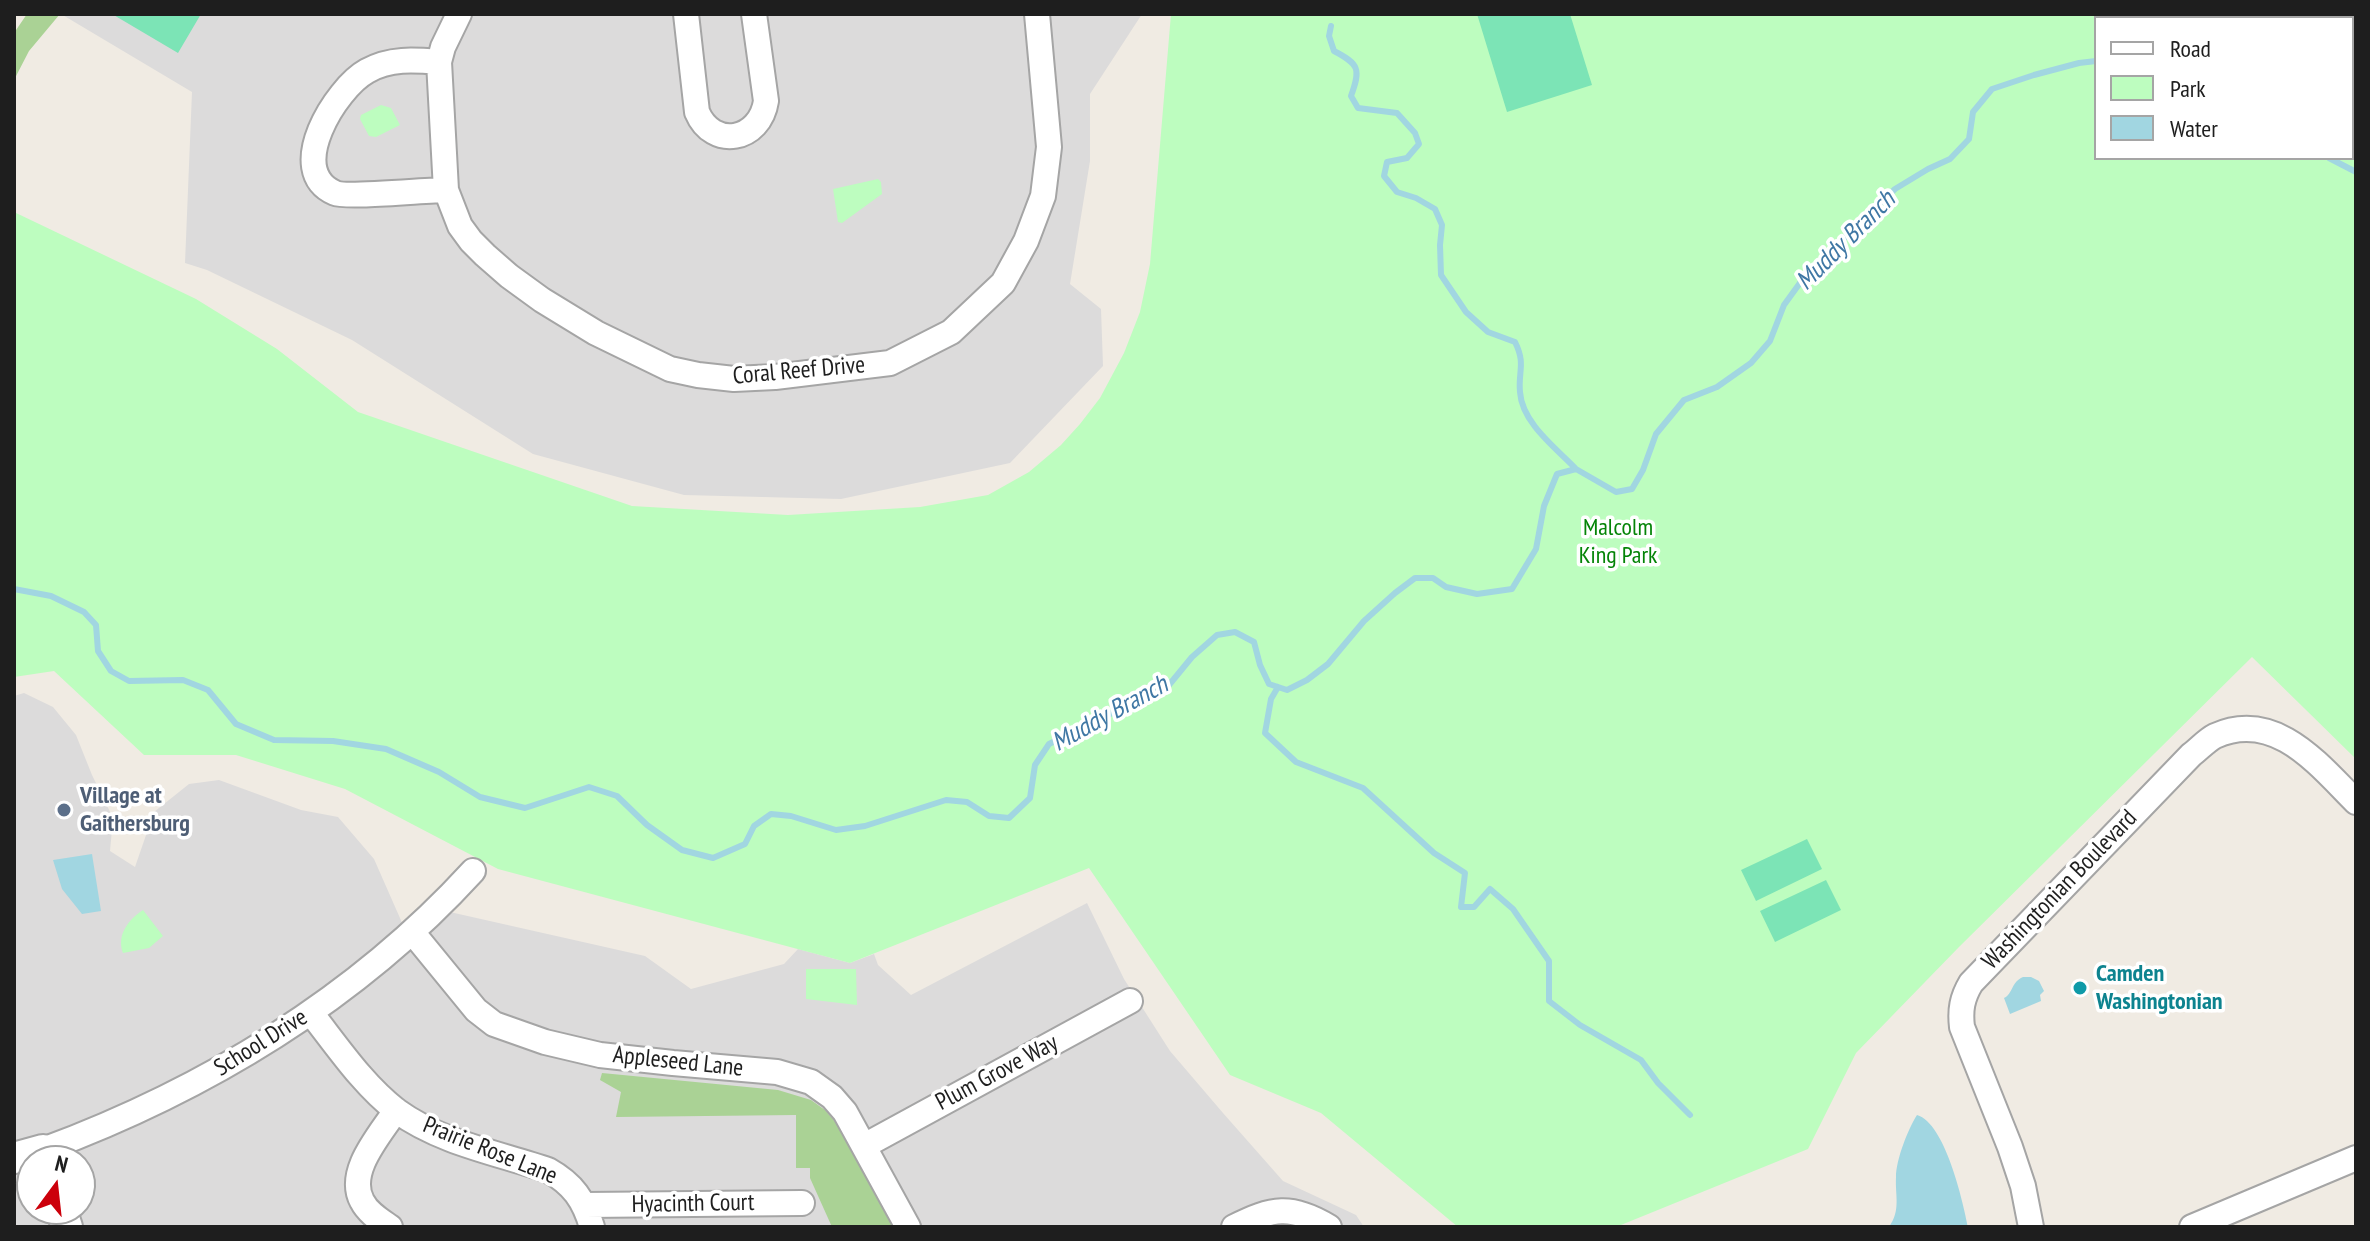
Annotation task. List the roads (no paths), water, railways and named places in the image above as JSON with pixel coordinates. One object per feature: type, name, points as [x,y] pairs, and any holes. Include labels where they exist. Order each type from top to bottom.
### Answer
[{"type":"street","name":"Coral Reef Drive","points":[[459,14],[439,62],[446,190],[460,226],[471,241],[509,276],[596,333],[670,369],[734,379],[890,363],[951,332],[1003,283],[1026,241],[1043,196],[1049,147],[1037,14]]},
{"type":"street","points":[[686,14],[697,112],[708,129],[728,136],[752,130],[765,112],[754,14]]},
{"type":"street","points":[[439,62],[406,59],[389,62],[354,78],[341,92],[321,128],[314,160],[315,173],[324,187],[340,195],[446,190]]},
{"type":"street","name":"Washingtonian Boulevard","points":[[2031,1227],[2023,1186],[2010,1147],[1962,1027],[1962,1002],[1971,983],[2191,755],[2213,737],[2237,729],[2252,729],[2269,731],[2287,739],[2356,802]]},
{"type":"street","name":"School Drive","points":[[67,1145],[205,1079],[311,1013],[413,933],[473,871]]},
{"type":"street","name":"Appleseed Lane","points":[[413,933],[476,1010],[494,1024],[545,1042],[600,1055],[777,1072],[811,1082],[832,1097],[845,1112],[908,1227]]},
{"type":"street","name":"Plum Grove Way","points":[[864,1146],[1130,1001]]},
{"type":"street","name":"Prairie Rose Lane","points":[[311,1013],[368,1083],[396,1110],[449,1138],[548,1170],[563,1178],[577,1191],[589,1216]]},
{"type":"street","points":[[390,1227],[371,1213],[362,1201],[358,1188],[364,1160],[396,1110]]},
{"type":"street","points":[[2192,1227],[2356,1158]]},
{"type":"street","name":"Hyacinth Court","points":[[589,1216],[802,1203]]},
{"type":"street","points":[[1234,1227],[1260,1214],[1284,1209],[1309,1216],[1329,1227]]},
{"type":"water","points":[[92,854],[101,911],[82,914],[62,889],[53,860]]},
{"type":"water","points":[[2023,977],[2039,981],[2044,991],[2040,995],[2041,1001],[2010,1014],[2004,998]]},
{"type":"water","points":[[1917,1115],[1927,1121],[1944,1147],[1968,1227],[1889,1227],[1896,1209],[1898,1162]]},
{"type":"waterway","points":[[1331,26],[1329,36],[1334,51],[1356,68],[1351,96],[1358,108],[1397,113],[1415,133],[1419,144],[1407,158],[1387,162],[1384,176],[1397,192],[1435,209],[1442,225],[1441,275],[1466,312],[1488,332],[1515,342],[1521,362],[1520,392],[1527,414],[1541,434],[1576,469]]},
{"type":"waterway","name":"Muddy Branch","points":[[14,589],[51,596],[84,612],[96,625],[98,651],[111,671],[129,681],[183,680],[208,690],[236,724],[274,740],[333,741],[386,749],[439,772],[480,797],[525,808],[589,787],[617,796],[647,825],[682,850],[713,858],[745,844],[754,826],[771,814],[791,816],[836,830],[865,826],[946,800],[967,802],[989,816],[1009,818],[1030,798],[1035,765],[1049,744],[1169,685],[1192,657],[1217,635],[1235,632],[1254,642],[1269,684],[1287,690],[1328,664],[1364,621],[1415,578],[1433,578],[1446,587],[1477,594],[1512,589],[1536,549],[1544,506],[1557,474],[1576,469],[1616,492],[1632,489],[1643,470],[1656,434],[1684,400],[1717,387],[1751,363],[1770,341],[1784,305],[1805,276],[1895,189],[1950,159],[1969,139],[1973,112],[1992,89],[2034,75],[2094,61]]},
{"type":"waterway","name":"Muddy Branch","points":[[2333,160],[2356,172]]},
{"type":"waterway","points":[[1278,687],[1271,699],[1265,733],[1296,762],[1363,788],[1434,853],[1465,873],[1461,907],[1474,907],[1490,889],[1513,909],[1549,961],[1549,1001],[1580,1025],[1641,1060],[1658,1083],[1690,1115]]},
{"type":"place","name":"Village at Gaithersburg","points":[[64,810]]},
{"type":"place","name":"Camden Washingtonian","points":[[2080,988]]},
{"type":"park label","name":"Malcolm King Park","points":[[1618,542]]}]
